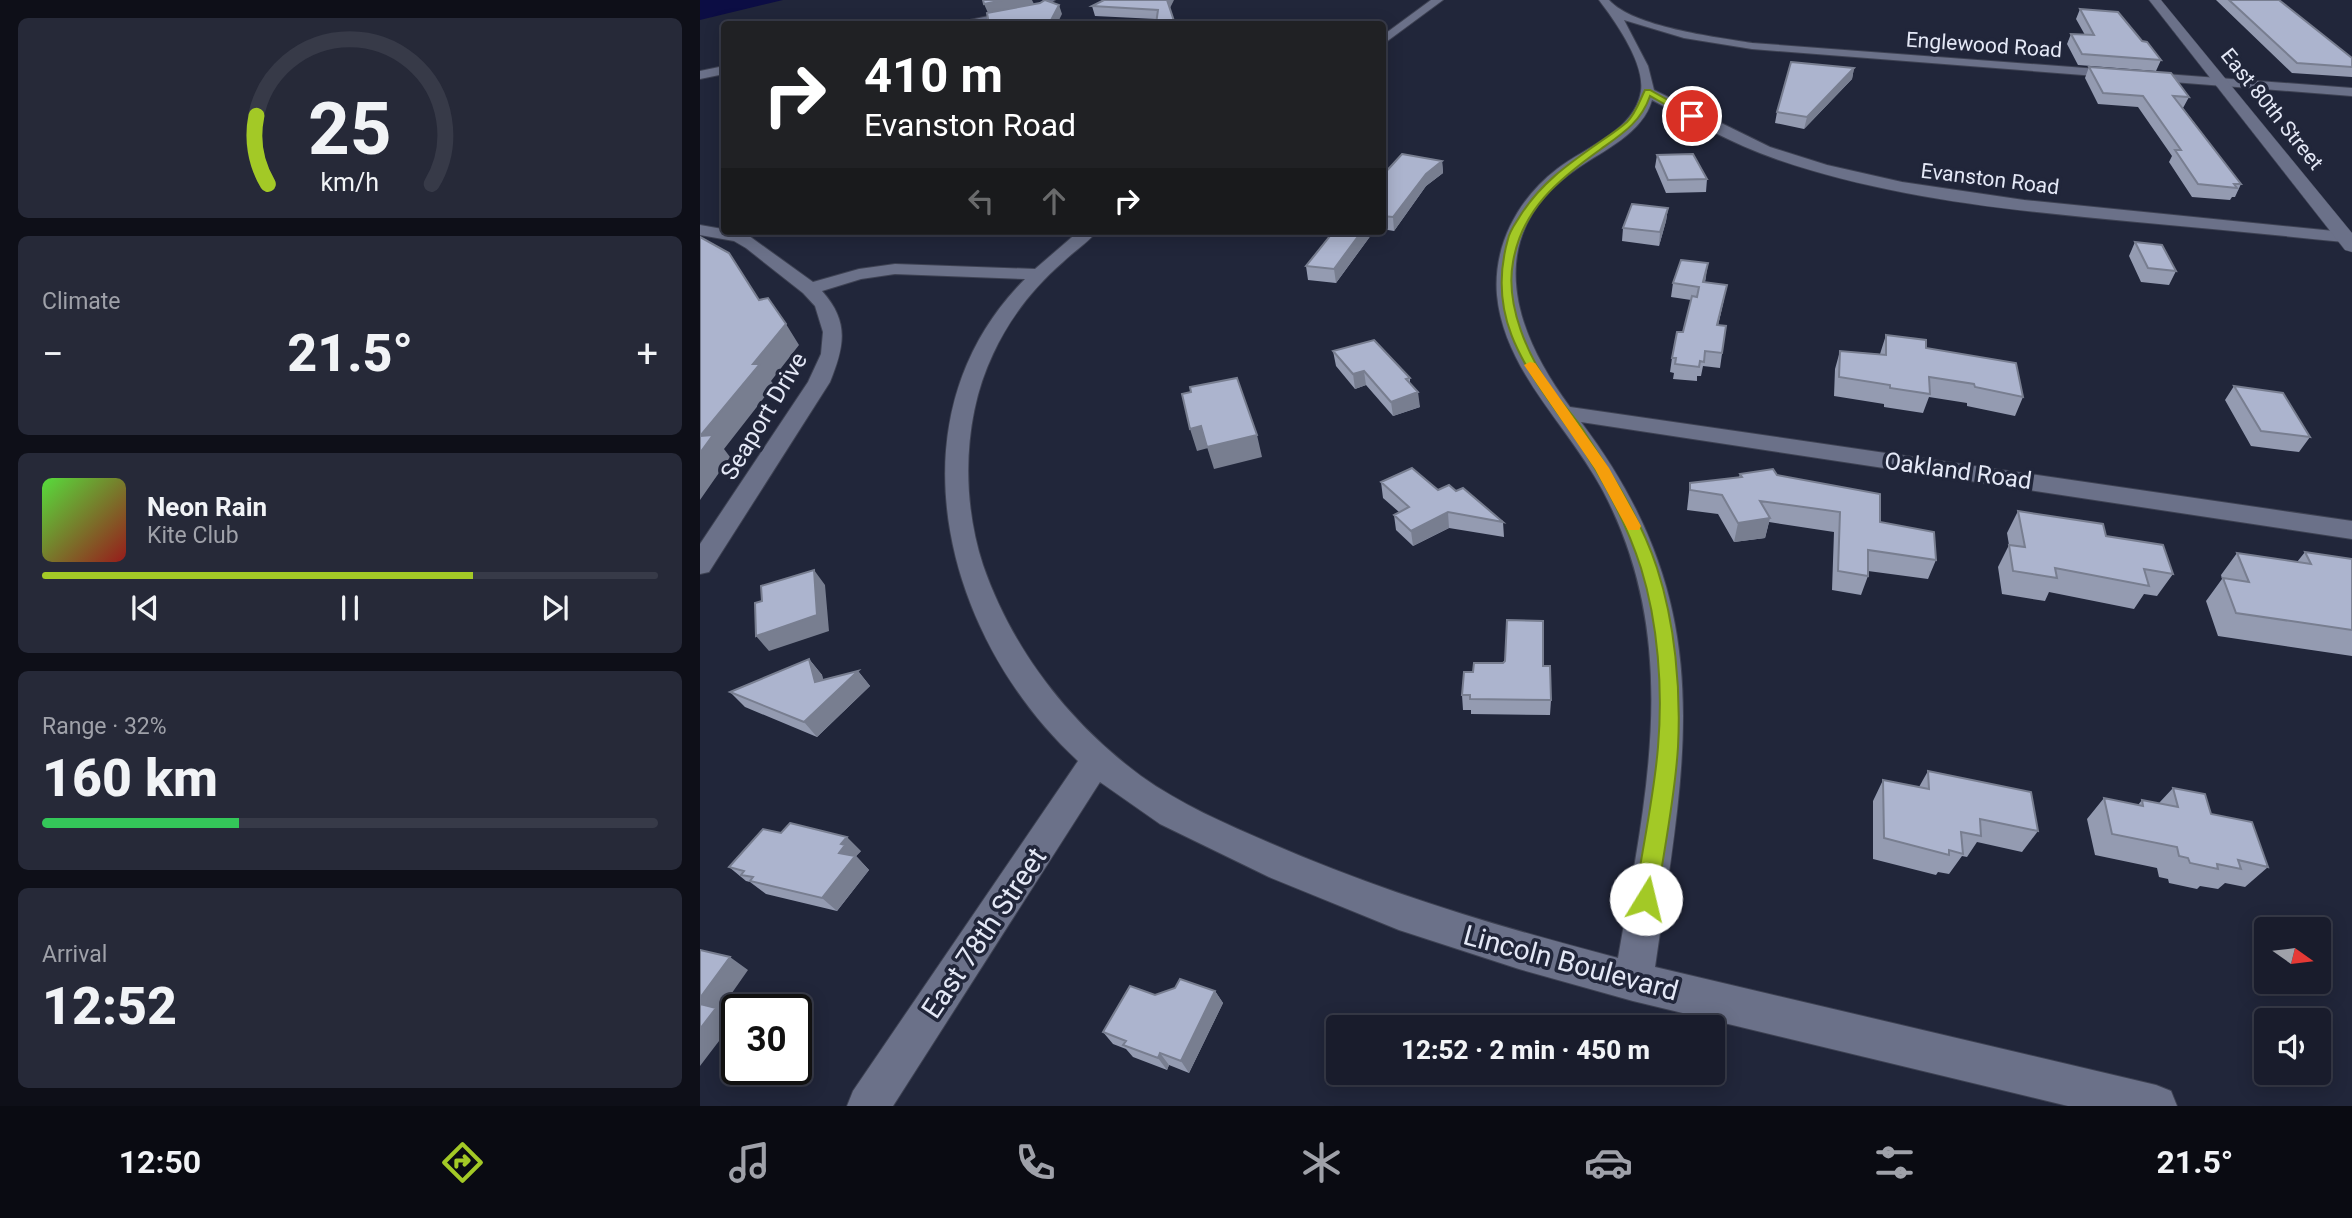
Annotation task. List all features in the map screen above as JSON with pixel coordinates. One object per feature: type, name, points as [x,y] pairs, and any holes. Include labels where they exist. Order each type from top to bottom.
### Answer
[{"type":"street","points":[[971,21],[1043,7],[1050,0]]},
{"type":"street","points":[[1386,39],[1438,0]]},
{"type":"street","name":"East 80th Street","points":[[2155,0],[2348,242]]},
{"type":"street","points":[[1610,7],[1642,66],[1647,92],[1641,111],[1629,125],[1559,174],[1536,197],[1518,226],[1511,245],[1506,288],[1516,335],[1541,383],[1613,486],[1640,541],[1649,568],[1664,641],[1669,727],[1666,774],[1633,982]]},
{"type":"street","name":"Englewood Road","points":[[1610,7],[1682,34],[1752,46],[2352,92]]},
{"type":"street","points":[[700,75],[721,71]]},
{"type":"street","name":"Evanston Road","points":[[1647,92],[1700,121],[1769,152],[1817,168],[1889,186],[2008,204],[2348,242]]},
{"type":"street","name":"Seaport Drive","points":[[700,230],[721,234]]},
{"type":"street","name":"Seaport Drive","points":[[700,565],[819,383],[828,362],[832,327],[824,304],[810,289],[752,244],[727,235]]},
{"type":"street","name":"Lincoln Boulevard","points":[[1084,235],[1036,274],[995,330],[971,381],[958,430],[955,465],[956,503],[965,552],[995,627],[1047,706],[1097,760],[1170,812],[1305,876],[1466,935],[1556,963],[2156,1106]]},
{"type":"street","points":[[810,289],[859,274],[895,269],[1036,274]]},
{"type":"street","name":"Oakland Road","points":[[1564,413],[2352,530]]},
{"type":"street","name":"East 78th Street","points":[[868,1106],[1097,760]]},
{"type":"shaded area","points":[[700,0],[783,0],[700,20]]},
{"type":"building","points":[[983,0],[1003,0],[984,4]]},
{"type":"building","points":[[1045,0],[1059,5],[1051,21],[988,21],[987,13]]},
{"type":"building","points":[[1104,0],[1167,0],[1174,21],[1156,21],[1158,10],[1092,6]]},
{"type":"building","points":[[2229,0],[2279,0],[2352,58],[2352,67],[2297,63]]},
{"type":"building","points":[[2080,9],[2118,12],[2161,60],[2082,54],[2071,34],[2094,35]]},
{"type":"building","points":[[1791,62],[1854,68],[1807,117],[1777,112]]},
{"type":"building","points":[[2089,67],[2171,73],[2189,97],[2173,96],[2241,184],[2234,184],[2237,188],[2198,184],[2175,150],[2181,150],[2143,96],[2103,93]]},
{"type":"building","points":[[1402,154],[1442,161],[1426,174],[1393,217],[1386,216],[1386,172]]},
{"type":"building","points":[[1693,154],[1707,179],[1668,180],[1657,155]]},
{"type":"building","points":[[1632,204],[1668,208],[1660,232],[1623,228]]},
{"type":"building","points":[[1331,235],[1359,235],[1334,269],[1306,266]]},
{"type":"building","points":[[700,237],[729,253],[759,300],[768,298],[786,324],[753,364],[760,364],[700,436]]},
{"type":"building","points":[[2135,242],[2162,245],[2176,271],[2148,268]]},
{"type":"building","points":[[1681,260],[1708,263],[1703,282],[1727,285],[1717,325],[1726,326],[1722,353],[1705,351],[1704,362],[1700,361],[1699,367],[1675,364],[1676,358],[1672,358],[1677,332],[1683,332],[1692,296],[1697,297],[1699,287],[1673,283]]},
{"type":"building","points":[[1886,335],[1926,340],[1926,348],[2016,363],[2023,397],[1975,387],[1974,384],[1929,377],[1930,394],[1839,377],[1840,351],[1886,355]]},
{"type":"building","points":[[1374,340],[1410,378],[1406,379],[1418,392],[1391,402],[1364,371],[1353,374],[1333,351]]},
{"type":"building","points":[[1237,378],[1257,435],[1207,447],[1201,426],[1190,429],[1182,394],[1191,392],[1190,387]]},
{"type":"building","points":[[2234,386],[2283,393],[2310,437],[2261,431]]},
{"type":"building","points":[[713,435],[700,453],[700,436]]},
{"type":"building","points":[[1412,468],[1438,490],[1449,485],[1456,491],[1463,488],[1503,522],[1448,512],[1411,531],[1394,515],[1409,507],[1381,482]]},
{"type":"building","points":[[1773,469],[1777,475],[1880,494],[1880,522],[1934,532],[1936,560],[1868,550],[1868,576],[1838,571],[1840,512],[1760,501],[1770,518],[1738,523],[1722,495],[1690,490],[1690,483],[1742,477],[1740,474]]},
{"type":"building","points":[[2018,511],[2103,524],[2106,536],[2163,545],[2173,574],[2144,569],[2149,586],[2055,568],[2057,578],[2013,571],[2009,545],[2025,547]]},
{"type":"building","points":[[2305,552],[2352,559],[2352,630],[2236,613],[2223,578],[2249,582],[2237,553],[2311,564]]},
{"type":"building","points":[[814,570],[817,615],[756,636],[755,603],[762,601],[761,586]]},
{"type":"building","points":[[1507,620],[1543,621],[1543,666],[1550,666],[1551,700],[1470,699],[1470,695],[1462,695],[1464,672],[1473,672],[1474,663],[1505,661]]},
{"type":"building","points":[[809,659],[815,682],[858,671],[804,722],[730,692]]},
{"type":"building","points":[[1928,771],[2031,792],[2038,831],[1980,819],[1981,836],[1961,832],[1963,854],[1949,850],[1949,855],[1884,838],[1883,780],[1929,789]]},
{"type":"building","points":[[2173,788],[2205,794],[2211,814],[2252,822],[2268,867],[2238,860],[2241,869],[2217,864],[2218,869],[2190,863],[2188,858],[2179,856],[2177,847],[2112,834],[2104,798],[2143,806],[2142,800],[2178,807]]},
{"type":"building","points":[[790,823],[847,837],[841,844],[845,845],[839,853],[855,856],[822,898],[750,881],[753,877],[741,875],[744,871],[729,867],[763,829],[781,833]]},
{"type":"building","points":[[700,950],[730,957],[700,998]]},
{"type":"building","points":[[1180,979],[1215,991],[1181,1061],[1160,1053],[1158,1058],[1123,1045],[1126,1041],[1103,1032],[1130,986],[1155,995],[1175,988]]},
{"type":"building","points":[[700,1004],[716,1008],[700,1029]]},
{"type":"slow traffic","points":[[1530,365],[1602,468],[1633,526]]},
{"type":"route","points":[[1646,899],[1666,774],[1669,727],[1668,676],[1660,614],[1649,568],[1624,506],[1577,430],[1546,391],[1522,349],[1509,307],[1507,265],[1514,235],[1536,197],[1559,174],[1629,125],[1641,111],[1647,92],[1692,116]]}]
